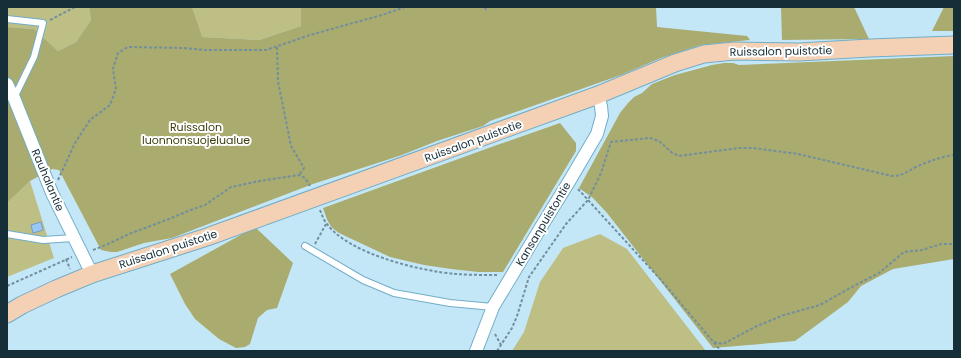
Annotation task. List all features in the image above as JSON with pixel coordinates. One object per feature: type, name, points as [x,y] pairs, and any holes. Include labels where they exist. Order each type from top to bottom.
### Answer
[{"type":"street","name":"Ruissalon puistotie","points":[[7,314],[22,305],[92,274],[207,236],[598,95],[675,63],[704,54],[734,51],[799,52],[954,45]]},
{"type":"street","name":"Rauhalantie","points":[[7,84],[52,193],[92,274]]},
{"type":"street","name":"Kansanpuistontie","points":[[476,351],[494,308],[537,233],[597,134],[602,116],[598,95]]},
{"type":"lane","points":[[7,19],[43,23],[34,57],[14,98]]},
{"type":"lane","points":[[7,234],[43,240],[74,238]]},
{"type":"lane","points":[[305,246],[363,280],[394,293],[450,303],[494,308]]},
{"type":"path","points":[[43,23],[75,7]]},
{"type":"path","points":[[52,193],[75,143],[90,120],[110,105],[116,89],[113,69],[118,53],[128,47],[205,50],[266,50],[310,35],[405,7]]},
{"type":"path","points":[[277,46],[278,81],[290,146],[304,168],[299,175]]},
{"type":"path","points":[[497,351],[512,328],[529,277],[566,224],[588,200],[601,173],[611,142],[650,138],[659,141],[671,152],[679,156],[739,148],[753,148],[798,154],[892,176],[900,176],[916,167],[938,158],[954,155]]},
{"type":"path","points":[[7,286],[66,259],[106,245],[129,234],[204,205],[231,187],[299,175],[305,178],[311,188]]},
{"type":"path","points":[[570,180],[662,280],[721,351]]},
{"type":"path","points":[[319,208],[326,224],[334,232],[348,242],[369,253],[402,264],[455,274],[499,275]]},
{"type":"path","points":[[312,250],[326,224]]},
{"type":"path","points":[[714,342],[723,344],[757,326],[784,315],[820,305],[879,273],[904,252],[922,250],[941,244],[954,244]]},
{"type":"path","points":[[66,259],[71,273]]},
{"type":"green space","points":[[7,7],[89,7],[91,20],[76,42],[58,51],[34,29],[7,27]]},
{"type":"green space","name":"Ruissalon luonnonsuojelualue","points":[[89,7],[192,7],[202,37],[259,40],[301,26],[301,7],[656,7],[657,27],[747,36],[750,40],[701,45],[661,58],[621,75],[490,121],[483,126],[437,141],[402,155],[313,184],[172,238],[144,243],[117,252],[111,252],[101,250],[59,170],[52,169],[30,181],[7,203],[7,27],[34,29],[58,51],[76,42],[91,20]]},
{"type":"green space","points":[[192,7],[301,7],[301,26],[259,40],[201,37]]},
{"type":"green space","points":[[781,7],[854,7],[869,39],[782,40]]},
{"type":"green space","points":[[944,7],[954,7],[954,31],[932,31]]},
{"type":"green space","points":[[954,56],[954,259],[893,269],[861,286],[848,302],[795,341],[713,348],[607,213],[593,198],[579,188],[620,113],[628,103],[652,84],[675,75],[724,63],[739,65]]},
{"type":"green space","points":[[560,123],[576,143],[576,151],[503,272],[478,272],[451,269],[424,265],[390,257],[339,233],[332,228],[327,219],[323,208]]},
{"type":"green space","points":[[30,181],[54,258],[7,277],[7,203]]},
{"type":"green space","points":[[255,227],[293,263],[277,308],[267,310],[258,318],[250,344],[245,347],[236,348],[219,339],[195,319],[185,304],[170,274]]},
{"type":"green space","points":[[600,234],[627,249],[706,351],[512,351],[524,332],[540,282],[563,248]]},
{"type":"building","points":[[41,222],[43,230],[33,233],[31,225]]}]
